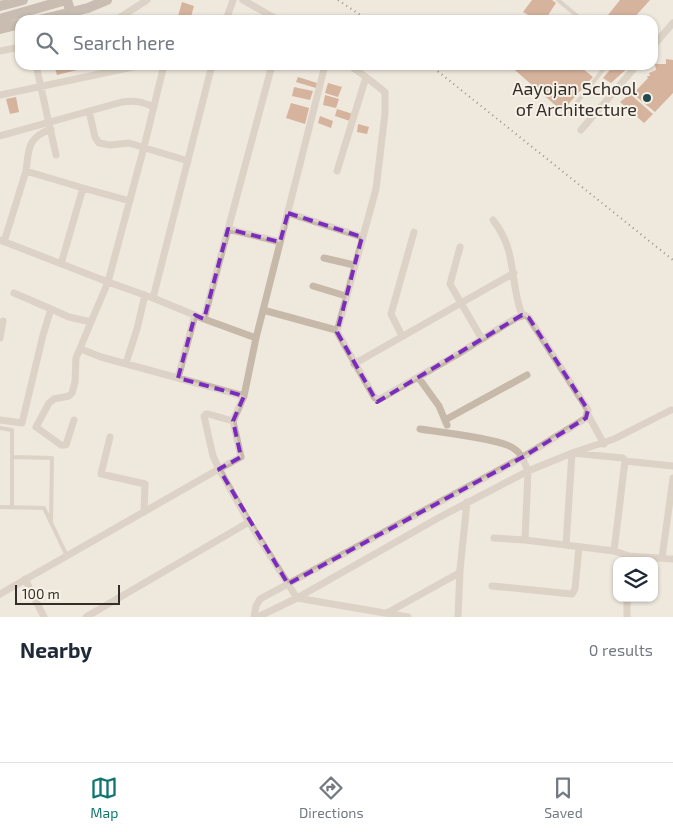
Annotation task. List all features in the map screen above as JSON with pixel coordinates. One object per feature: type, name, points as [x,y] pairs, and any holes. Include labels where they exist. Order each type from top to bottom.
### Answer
[{"type":"main road","points":[[0,6],[20,0]]},
{"type":"main road","points":[[0,19],[67,0],[72,15]]},
{"type":"main road","points":[[59,15],[88,8],[107,0]]},
{"type":"main road","points":[[0,29],[15,25]]},
{"type":"street","points":[[124,15],[147,0]]},
{"type":"street","points":[[228,15],[233,0]]},
{"type":"street","points":[[243,0],[269,15]]},
{"type":"street","points":[[658,40],[673,23]]},
{"type":"street","points":[[0,51],[15,48]]},
{"type":"street","points":[[37,70],[56,155]]},
{"type":"street","points":[[0,95],[119,70]]},
{"type":"street","points":[[74,420],[66,445],[60,445],[36,427],[43,412],[54,399],[69,396],[72,393],[75,382],[76,358],[108,282],[163,70]]},
{"type":"street","points":[[152,298],[211,70]]},
{"type":"street","points":[[204,319],[271,70]]},
{"type":"street","points":[[0,594],[242,457],[233,421],[244,396],[256,338],[324,70]]},
{"type":"street","points":[[357,70],[384,91],[386,102],[376,189],[336,330],[372,395],[378,399],[383,399],[522,315]]},
{"type":"street","points":[[582,130],[633,70]]},
{"type":"street","points":[[336,171],[366,76]]},
{"type":"street","points":[[0,136],[50,125],[89,111],[133,101],[143,102],[154,107]]},
{"type":"street","points":[[89,111],[95,137],[99,144],[110,145],[129,142],[188,160]]},
{"type":"street","points":[[50,125],[35,137],[29,150],[26,172],[2,241],[256,338]]},
{"type":"street","points":[[26,172],[130,201]]},
{"type":"street","points":[[61,264],[83,188]]},
{"type":"street","points":[[288,213],[362,237]]},
{"type":"street","points":[[493,220],[502,232],[511,256],[522,315]]},
{"type":"street","points":[[228,229],[280,242]]},
{"type":"street","points":[[402,336],[391,314],[414,232]]},
{"type":"street","points":[[460,247],[450,284],[482,339]]},
{"type":"street","points":[[324,258],[354,265]]},
{"type":"street","points":[[354,364],[514,273]]},
{"type":"street","points":[[313,286],[346,296]]},
{"type":"street","points":[[14,293],[69,317],[91,322]]},
{"type":"street","points":[[126,363],[145,295]]},
{"type":"street","points":[[0,420],[22,423],[51,309]]},
{"type":"street","points":[[263,310],[336,330]]},
{"type":"street","points":[[178,378],[195,315]]},
{"type":"street","points":[[522,315],[529,318],[588,410],[587,413],[604,444]]},
{"type":"street","points":[[0,338],[3,322]]},
{"type":"street","points":[[81,349],[101,357],[244,396]]},
{"type":"street","points":[[418,377],[439,406],[446,423],[528,375]]},
{"type":"street","points":[[258,617],[297,598],[467,502],[528,471],[572,453],[604,444],[671,410]]},
{"type":"street","points":[[254,617],[256,606],[260,600],[523,457],[586,418],[587,413]]},
{"type":"street","points":[[233,421],[208,414],[204,416],[213,456],[249,522],[297,598],[408,617]]},
{"type":"street","points":[[420,429],[500,442],[513,447],[523,457],[528,471],[525,540]]},
{"type":"street","points":[[110,437],[101,474],[145,484],[144,512]]},
{"type":"street","points":[[572,453],[623,458],[625,461],[673,466]]},
{"type":"street","points":[[566,545],[572,453]]},
{"type":"street","points":[[614,551],[625,461]]},
{"type":"street","points":[[662,558],[673,478]]},
{"type":"street","points":[[458,617],[460,570],[467,502]]},
{"type":"street","points":[[86,617],[249,522]]},
{"type":"street","points":[[494,538],[614,551],[627,557]]},
{"type":"street","points":[[492,586],[572,594],[574,592],[579,547]]},
{"type":"street","points":[[658,558],[673,559]]},
{"type":"street","points":[[387,613],[459,573],[460,570]]},
{"type":"street","points":[[25,579],[44,617]]},
{"type":"street","points":[[627,602],[627,617]]},
{"type":"lane","points":[[558,0],[576,15]]},
{"type":"lane","points":[[566,116],[603,70]]},
{"type":"lane","points":[[0,428],[12,430],[12,507]]},
{"type":"lane","points":[[12,457],[52,458],[51,522]]},
{"type":"lane","points":[[0,507],[44,508],[67,556]]},
{"type":"highlighted area","points":[[288,213],[362,237],[337,332],[377,402],[522,315],[529,318],[588,410],[586,418],[523,457],[288,584],[219,469],[241,457],[233,421],[244,396],[178,378],[195,315],[204,319],[228,229],[280,242]]},
{"type":"building","points":[[532,0],[552,0],[556,3],[548,15],[528,15],[523,12]]},
{"type":"building","points":[[620,0],[650,0],[636,15],[608,15]]},
{"type":"building","points":[[182,2],[194,6],[191,15],[178,15]]},
{"type":"building","points":[[666,59],[673,60],[673,93],[655,112],[633,94],[648,78],[647,76],[650,76],[649,73],[658,70],[658,64],[666,64]]},
{"type":"building","points":[[56,70],[77,70],[57,75]]},
{"type":"building","points":[[515,70],[584,70],[593,77],[562,111]]},
{"type":"building","points":[[610,70],[625,70],[611,83],[603,78]]},
{"type":"building","points":[[298,77],[317,83],[316,88],[296,82]]},
{"type":"building","points":[[328,83],[342,87],[338,97],[325,93]]},
{"type":"building","points":[[294,87],[313,91],[310,100],[292,96]]},
{"type":"building","points":[[630,94],[653,114],[644,123],[620,102]]},
{"type":"building","points":[[325,95],[339,99],[336,108],[323,105]]},
{"type":"building","points":[[16,97],[19,112],[10,114],[6,99]]},
{"type":"building","points":[[291,103],[309,108],[305,124],[286,118]]},
{"type":"building","points":[[337,109],[353,114],[350,121],[335,116]]},
{"type":"building","points":[[320,116],[333,121],[331,128],[318,123]]},
{"type":"building","points":[[358,124],[369,127],[367,134],[357,132]]},
{"type":"railway","points":[[338,0],[360,15]]},
{"type":"railway","points":[[436,70],[673,260]]},
{"type":"place","name":"Aayojan School of Architecture","points":[[647,98]]}]
